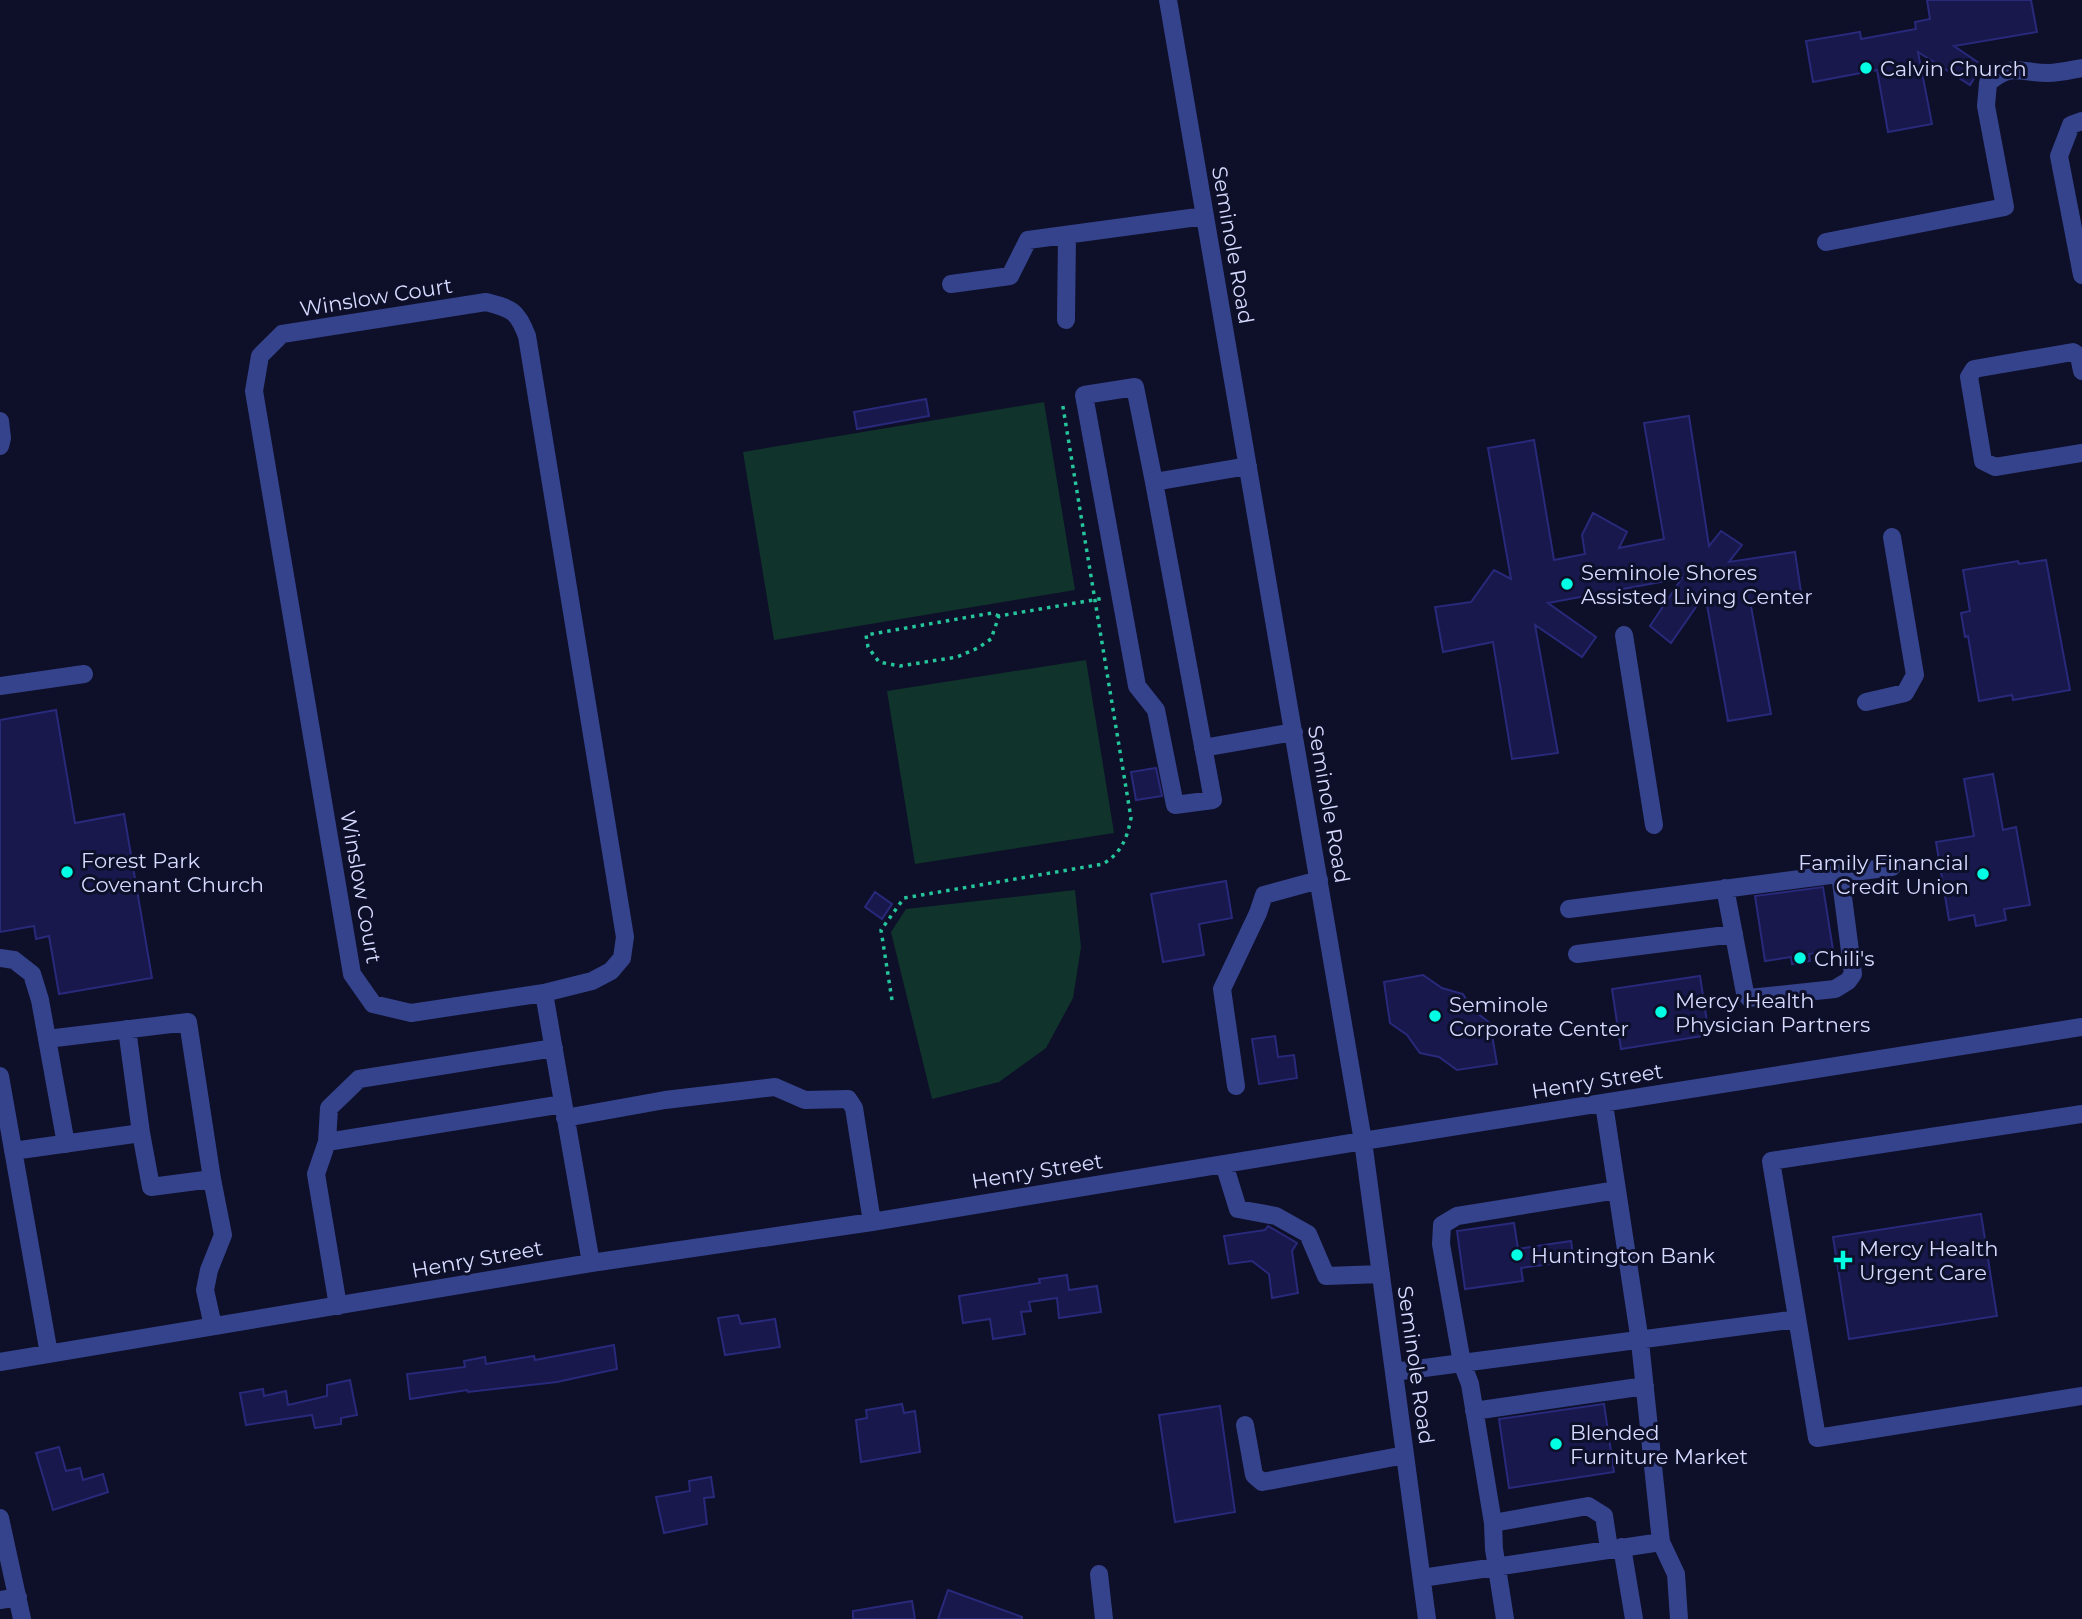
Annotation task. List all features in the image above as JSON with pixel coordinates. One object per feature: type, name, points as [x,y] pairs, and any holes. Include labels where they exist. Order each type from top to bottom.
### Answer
[{"type":"street","name":"Seminole Road","points":[[1167,0],[1363,1141],[1427,1619]]},
{"type":"street","points":[[1826,242],[2005,207],[1986,106],[1988,83],[2002,71],[2048,73],[2082,68]]},
{"type":"street","points":[[2082,121],[2071,125],[2059,156],[2082,275]]},
{"type":"street","points":[[951,284],[1010,276],[1028,240],[1205,216]]},
{"type":"street","points":[[1066,320],[1067,236]]},
{"type":"street","name":"Winslow Court","points":[[486,302],[505,307],[519,317],[527,336],[625,937],[622,958],[611,971],[592,981],[544,993],[411,1013],[373,1004],[352,974],[254,391],[261,356],[282,334],[486,302]]},
{"type":"street","points":[[2082,371],[2078,356],[2073,352],[1974,369],[1969,377],[1983,461],[1986,464],[1995,467],[2082,453]]},
{"type":"street","points":[[1135,387],[1154,482],[1213,800],[1175,805],[1156,710],[1137,686],[1084,395],[1135,387]]},
{"type":"street","points":[[0,421],[0,446]]},
{"type":"street","points":[[1154,482],[1248,466]]},
{"type":"street","points":[[1866,702],[1905,693],[1915,675],[1892,537]]},
{"type":"street","points":[[1624,635],[1654,825]]},
{"type":"street","points":[[0,686],[84,674]]},
{"type":"street","points":[[1203,748],[1294,732]]},
{"type":"street","points":[[1569,909],[1892,867]]},
{"type":"street","points":[[1725,888],[1745,993],[1749,998],[1835,989],[1853,974],[1840,874]]},
{"type":"street","points":[[1236,1086],[1222,989],[1258,914],[1264,895],[1319,880]]},
{"type":"street","points":[[1577,954],[1734,934]]},
{"type":"street","points":[[0,958],[14,960],[32,974],[66,1144]]},
{"type":"street","points":[[544,993],[591,1263]]},
{"type":"street","points":[[47,1039],[188,1022],[223,1235],[209,1270],[205,1290],[213,1326]]},
{"type":"street","name":"Henry Street","points":[[0,1362],[591,1263],[872,1222],[2082,1027]]},
{"type":"street","points":[[127,1030],[151,1187],[212,1179]]},
{"type":"street","points":[[338,1306],[316,1174],[327,1142],[329,1108],[359,1079],[554,1048]]},
{"type":"street","points":[[0,1076],[49,1354]]},
{"type":"street","points":[[327,1142],[775,1087],[805,1100],[848,1099],[854,1108],[872,1222]]},
{"type":"street","points":[[1604,1104],[1640,1342],[1661,1542],[1676,1574],[1679,1619]]},
{"type":"street","points":[[2082,1114],[1771,1161],[1817,1438],[2082,1396]]},
{"type":"street","points":[[13,1152],[141,1133]]},
{"type":"street","points":[[1224,1164],[1238,1209],[1276,1216],[1308,1234],[1326,1276],[1381,1274]]},
{"type":"street","points":[[1505,1619],[1494,1549],[1493,1523],[1470,1384],[1462,1363],[1441,1244],[1442,1225],[1457,1216],[1617,1190]]},
{"type":"street","points":[[1394,1372],[1797,1320]]},
{"type":"street","points":[[1474,1411],[1645,1385]]},
{"type":"street","points":[[1245,1424],[1254,1475],[1262,1482],[1405,1455]]},
{"type":"street","points":[[1493,1523],[1588,1506],[1604,1517],[1616,1547],[1634,1619]]},
{"type":"street","points":[[0,1518],[9,1598],[22,1619]]},
{"type":"street","points":[[1422,1578],[1661,1542]]},
{"type":"street","points":[[1099,1574],[1104,1619]]},
{"type":"path","points":[[892,1000],[881,930],[904,898],[1103,864],[1114,857],[1128,834],[1131,818],[1062,401]]},
{"type":"path","points":[[999,616],[991,639],[957,657],[900,666],[879,662],[868,647],[866,635],[992,613],[999,616],[1121,595]]},
{"type":"green space","points":[[1044,402],[1075,590],[774,640],[743,452]]},
{"type":"green space","points":[[1086,660],[1114,833],[915,864],[887,691]]},
{"type":"green space","points":[[1075,890],[1081,947],[1073,998],[1046,1048],[999,1082],[932,1099],[891,932],[906,909]]},
{"type":"building","name":"Calvin Church","points":[[1927,0],[2031,0],[2037,32],[1954,46],[1982,65],[1970,85],[1918,52],[1932,124],[1888,132],[1877,70],[1813,82],[1806,41],[1860,32],[1861,39],[1916,29],[1915,22],[1930,19]]},
{"type":"building","points":[[926,399],[929,416],[857,429],[854,412]]},
{"type":"building","name":"Seminole Shores Assisted Living Center","points":[[1689,416],[1709,546],[1721,531],[1742,545],[1729,562],[1795,552],[1801,592],[1750,601],[1771,714],[1728,721],[1705,594],[1671,643],[1650,626],[1682,578],[1548,603],[1596,637],[1582,657],[1535,625],[1558,753],[1512,759],[1493,642],[1443,652],[1435,607],[1471,602],[1494,570],[1511,579],[1488,448],[1534,440],[1554,560],[1585,554],[1582,535],[1593,513],[1627,532],[1619,548],[1664,539],[1644,423]]},
{"type":"building","points":[[2046,560],[2070,690],[2013,700],[2012,695],[1979,701],[1968,636],[1965,637],[1961,613],[1970,611],[1963,570],[2018,561],[2019,564]]},
{"type":"building","name":"Forest Park Covenant Church","points":[[56,710],[75,823],[124,814],[152,978],[59,994],[49,936],[36,939],[34,926],[0,932],[0,720]]},
{"type":"building","points":[[1156,768],[1162,796],[1136,800],[1131,772]]},
{"type":"building","name":"Family Financial Credit Union","points":[[1993,774],[2003,830],[2016,827],[2030,905],[2004,909],[2006,920],[1976,926],[1974,915],[1949,920],[1936,842],[1974,836],[1964,779]]},
{"type":"building","points":[[1226,881],[1232,918],[1199,924],[1204,955],[1163,962],[1151,894]]},
{"type":"building","points":[[1823,887],[1833,950],[1809,954],[1810,961],[1792,964],[1791,957],[1765,961],[1755,896]]},
{"type":"building","points":[[875,892],[892,904],[882,919],[865,907]]},
{"type":"building","name":"Seminole Corporate Center","points":[[1423,975],[1442,988],[1463,994],[1473,1010],[1490,1023],[1497,1064],[1457,1070],[1439,1057],[1420,1053],[1407,1035],[1390,1023],[1384,982]]},
{"type":"building","name":"Mercy Health Physician Partners","points":[[1700,976],[1709,1035],[1621,1049],[1612,989]]},
{"type":"building","points":[[1275,1036],[1278,1057],[1294,1055],[1297,1078],[1259,1084],[1252,1039]]},
{"type":"building","points":[[1981,1214],[1997,1316],[1849,1339],[1833,1237]]},
{"type":"building","name":"Huntington Bank","points":[[1514,1223],[1518,1249],[1571,1241],[1574,1261],[1521,1268],[1523,1281],[1465,1289],[1457,1231]]},
{"type":"building","points":[[1268,1226],[1297,1243],[1292,1251],[1298,1293],[1272,1298],[1269,1274],[1252,1261],[1229,1264],[1224,1236],[1265,1230]]},
{"type":"building","points":[[1067,1275],[1069,1290],[1097,1286],[1101,1312],[1059,1318],[1057,1298],[1029,1302],[1031,1311],[1021,1312],[1025,1334],[993,1339],[990,1319],[963,1323],[959,1296],[1040,1283],[1039,1279]]},
{"type":"building","points":[[738,1315],[741,1324],[775,1319],[780,1347],[725,1355],[718,1318]]},
{"type":"building","points":[[614,1345],[617,1369],[557,1382],[467,1390],[410,1399],[407,1374],[465,1367],[464,1361],[485,1357],[486,1364],[534,1356],[535,1360]]},
{"type":"building","points":[[350,1380],[357,1415],[341,1418],[341,1424],[315,1428],[312,1415],[246,1425],[240,1393],[263,1389],[264,1396],[286,1391],[288,1405],[327,1396],[327,1385]]},
{"type":"building","points":[[902,1404],[904,1413],[915,1411],[920,1452],[861,1462],[856,1420],[867,1418],[866,1410]]},
{"type":"building","name":"Blended Furniture Market","points":[[1604,1404],[1614,1472],[1509,1488],[1499,1419]]},
{"type":"building","points":[[1220,1406],[1235,1512],[1175,1522],[1159,1415]]},
{"type":"building","points":[[59,1447],[66,1471],[80,1468],[83,1480],[103,1474],[108,1492],[53,1510],[36,1453]]},
{"type":"building","points":[[711,1477],[714,1497],[704,1498],[707,1524],[664,1533],[656,1497],[690,1491],[689,1481]]},
{"type":"building","points":[[948,1590],[1022,1617],[1022,1619],[938,1619]]},
{"type":"building","points":[[912,1601],[915,1619],[853,1619],[853,1611]]},
{"type":"place","name":"Calvin Church","points":[[1866,68]]},
{"type":"place","name":"Seminole Shores Assisted Living Center","points":[[1567,584]]},
{"type":"place","name":"Forest Park Covenant Church","points":[[67,872]]},
{"type":"place","name":"Family Financial Credit Union","points":[[1983,874]]},
{"type":"place","name":"Chili's","points":[[1800,958]]},
{"type":"place","name":"Mercy Health Physician Partners","points":[[1661,1012]]},
{"type":"place","name":"Seminole Corporate Center","points":[[1435,1016]]},
{"type":"place","name":"Huntington Bank","points":[[1517,1255]]},
{"type":"place","name":"Mercy Health Urgent Care","points":[[1843,1260]]},
{"type":"place","name":"Blended Furniture Market","points":[[1556,1444]]}]
